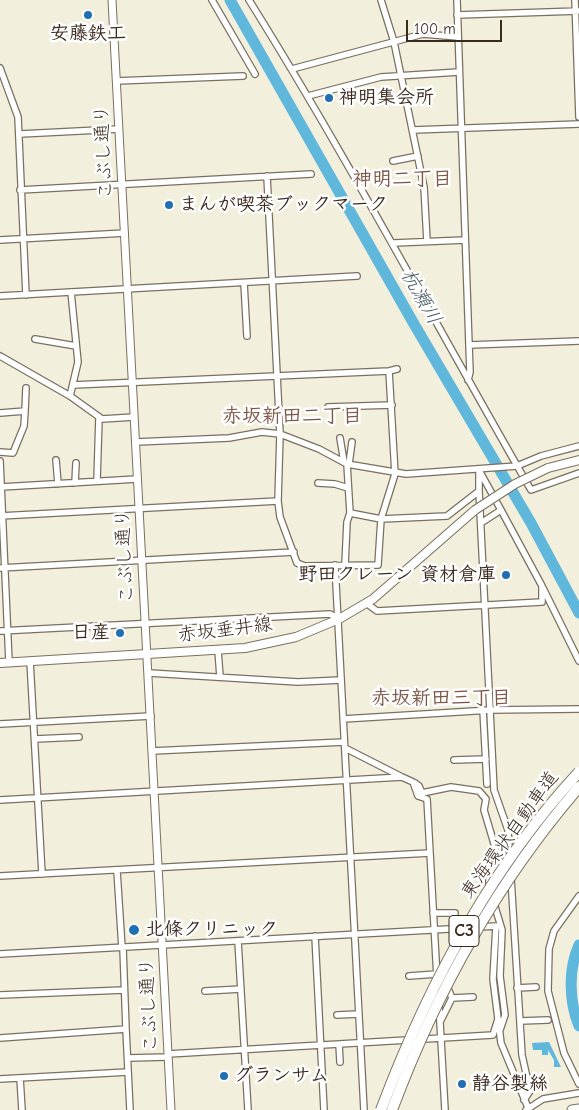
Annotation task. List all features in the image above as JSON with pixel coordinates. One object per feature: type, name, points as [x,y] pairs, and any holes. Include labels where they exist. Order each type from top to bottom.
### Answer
[{"type":"highway","name":"東海環状自動車道","points":[[381,1110],[419,1017],[470,921],[533,827],[579,772]]},
{"type":"highway","name":"東海環状自動車道","points":[[392,1110],[428,1022],[480,924],[543,831],[579,786]]},
{"type":"highway","points":[[572,1110],[579,1109]]},
{"type":"main road","name":"赤坂垂井線","points":[[0,663],[245,648],[296,637],[338,619],[366,603],[402,575],[474,510],[515,484],[548,468],[579,460]]},
{"type":"street","name":"こぶし通り","points":[[112,0],[171,1110]]},
{"type":"street","points":[[212,0],[255,74]]},
{"type":"street","points":[[249,0],[292,69],[394,243],[514,466],[531,490],[579,473]]},
{"type":"street","points":[[381,0],[394,42],[424,187],[427,241]]},
{"type":"street","points":[[457,0],[470,372],[468,380]]},
{"type":"street","points":[[575,0],[577,12],[579,117]]},
{"type":"street","points":[[457,15],[577,12]]},
{"type":"street","points":[[292,69],[423,34],[458,37]]},
{"type":"street","points":[[0,68],[18,117],[20,134],[20,190],[26,295]]},
{"type":"street","points":[[308,96],[381,77],[459,72]]},
{"type":"street","points":[[116,81],[244,76]]},
{"type":"street","points":[[413,130],[579,124]]},
{"type":"street","points":[[20,134],[120,129]]},
{"type":"street","points":[[393,161],[418,156]]},
{"type":"street","points":[[20,190],[311,174]]},
{"type":"street","points":[[266,176],[270,282],[280,434],[278,501],[280,517],[297,563],[305,566],[378,565],[382,519],[395,474],[390,371]]},
{"type":"street","points":[[0,240],[125,233]]},
{"type":"street","points":[[394,243],[465,240]]},
{"type":"street","points":[[0,296],[358,276]]},
{"type":"street","points":[[244,283],[247,336]]},
{"type":"street","points":[[70,396],[78,362],[71,292]]},
{"type":"street","points":[[35,339],[76,346]]},
{"type":"street","points":[[469,346],[579,341]]},
{"type":"street","points":[[0,356],[70,396],[102,420],[134,417]]},
{"type":"street","points":[[73,385],[390,371],[397,368]]},
{"type":"street","points":[[0,452],[13,453],[24,426],[26,388]]},
{"type":"street","points":[[328,407],[392,405]]},
{"type":"street","points":[[0,413],[25,412]]},
{"type":"street","points":[[97,482],[99,417]]},
{"type":"street","points":[[136,442],[229,438],[262,432],[280,434],[319,448],[347,463],[395,474],[481,470],[514,466],[541,456],[579,446]]},
{"type":"street","points":[[340,438],[347,463],[350,513],[347,522],[345,565]]},
{"type":"street","points":[[347,463],[352,442]]},
{"type":"street","points":[[56,460],[58,484]]},
{"type":"street","points":[[0,461],[3,568],[10,662]]},
{"type":"street","points":[[75,483],[76,462]]},
{"type":"street","points":[[481,470],[479,491],[494,790],[508,830],[522,1055],[530,1091],[524,1100]]},
{"type":"street","points":[[481,470],[579,660]]},
{"type":"street","points":[[1,487],[137,479]]},
{"type":"street","points":[[318,483],[335,484],[348,488]]},
{"type":"street","points":[[350,513],[382,519],[447,516],[479,491]]},
{"type":"street","points":[[1,516],[278,501]]},
{"type":"street","points":[[481,523],[501,510]]},
{"type":"street","points":[[3,568],[294,552]]},
{"type":"street","points":[[335,565],[364,1110]]},
{"type":"street","points":[[366,603],[377,611],[542,602],[542,586]]},
{"type":"street","points":[[0,631],[330,614],[338,619]]},
{"type":"street","points":[[218,650],[220,677]]},
{"type":"street","points":[[30,661],[42,874]]},
{"type":"street","points":[[149,673],[298,682],[341,680]]},
{"type":"street","points":[[343,719],[483,710],[579,709]]},
{"type":"street","points":[[483,710],[487,784]]},
{"type":"street","points":[[0,724],[151,716]]},
{"type":"street","points":[[35,740],[79,737]]},
{"type":"street","points":[[152,751],[345,745],[413,782],[419,786],[422,793],[451,787],[479,791],[486,799],[484,810],[498,857],[497,866],[489,879],[489,887],[502,930],[500,976],[506,1015],[500,1031]]},
{"type":"street","points":[[454,760],[486,759]]},
{"type":"street","points":[[0,800],[347,781],[402,776]]},
{"type":"street","points":[[413,782],[418,796],[427,799],[445,1110]]},
{"type":"street","points":[[0,876],[430,854]]},
{"type":"street","points":[[117,870],[130,1110]]},
{"type":"street","points":[[579,896],[554,931],[548,949],[548,992],[564,1053],[579,1084]]},
{"type":"street","points":[[433,913],[456,912]]},
{"type":"street","points":[[0,954],[496,926],[493,980],[501,1044],[528,1110],[543,1098],[579,1093]]},
{"type":"street","points":[[315,936],[324,1110]]},
{"type":"street","points":[[238,941],[248,1110]]},
{"type":"street","points":[[436,963],[452,998]]},
{"type":"street","points":[[409,976],[437,974]]},
{"type":"street","points":[[517,988],[536,987]]},
{"type":"street","points":[[205,991],[241,989]]},
{"type":"street","points":[[0,995],[124,990]]},
{"type":"street","points":[[452,998],[473,997]]},
{"type":"street","points":[[440,1023],[452,998]]},
{"type":"street","points":[[336,1015],[359,1014]]},
{"type":"street","points":[[128,1058],[493,1035],[498,1019]]},
{"type":"street","points":[[520,1021],[548,1020]]},
{"type":"street","points":[[0,1038],[126,1029]]},
{"type":"street","points":[[339,1044],[340,1062]]},
{"type":"street","points":[[0,1079],[128,1072]]},
{"type":"street","points":[[20,1078],[22,1110]]},
{"type":"water","points":[[549,1042],[561,1067],[554,1067],[554,1060],[548,1050],[548,1055],[542,1055],[542,1050],[533,1050],[532,1043]]},
{"type":"waterway","name":"杭瀬川","points":[[230,0],[414,324],[531,523],[579,613]]},
{"type":"waterway","name":"杭瀬川","points":[[579,945],[573,964],[571,986],[573,1007],[579,1026]]},
{"type":"place","name":"安藤鉄工","points":[[88,15]]},
{"type":"place","name":"神明集会所","points":[[329,98]]},
{"type":"place","name":"まんが喫茶ブックマーク","points":[[169,205]]},
{"type":"place","name":"野田クレーン 資材倉庫","points":[[506,575]]},
{"type":"place","name":"日産","points":[[120,633]]},
{"type":"place","name":"北條クリニック","points":[[134,930]]},
{"type":"place","name":"グランサム","points":[[224,1076]]},
{"type":"place","name":"静谷製絲","points":[[462,1084]]},
{"type":"district","name":"神明二丁目","points":[[402,179]]},
{"type":"district","name":"赤坂新田二丁目","points":[[292,416]]},
{"type":"district","name":"赤坂新田三丁目","points":[[441,698]]}]
